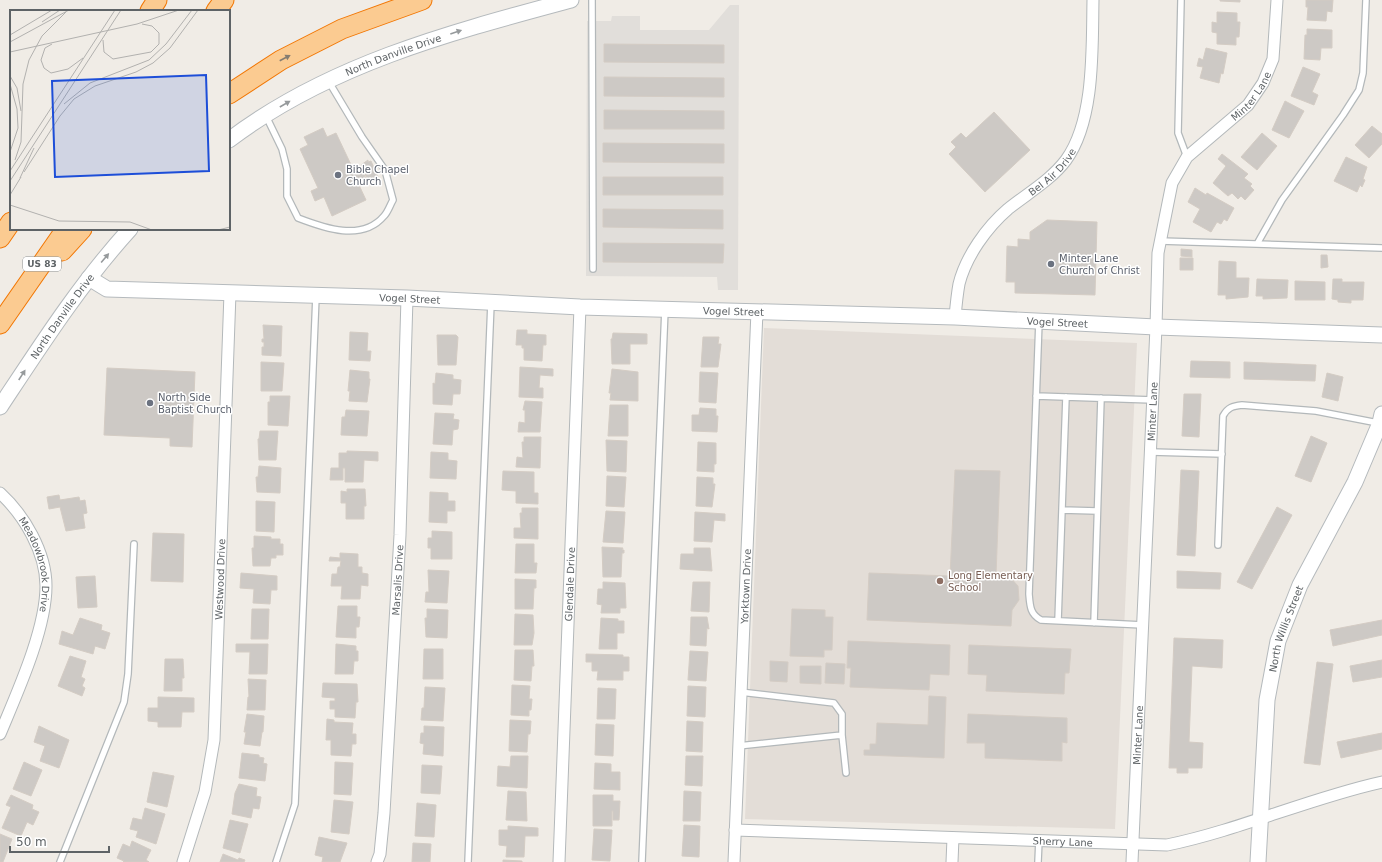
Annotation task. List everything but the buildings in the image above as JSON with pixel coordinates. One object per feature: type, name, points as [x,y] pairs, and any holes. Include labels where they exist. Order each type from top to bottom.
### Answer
[{"type":"highway","points":[[151,10],[157,0]]},
{"type":"highway","points":[[217,10],[224,0]]},
{"type":"highway","points":[[230,93],[281,60],[342,29],[422,0]]},
{"type":"highway","points":[[0,238],[10,223]]},
{"type":"highway","name":"US 83","points":[[0,324],[65,230]]},
{"type":"highway","points":[[18,299],[81,230]]},
{"type":"street","name":"North Danville Drive","points":[[230,139],[266,115],[328,80],[381,57],[467,28],[571,0]]},
{"type":"street","name":"Bel Air Drive","points":[[955,317],[959,284],[969,258],[988,230],[1007,210],[1057,170],[1067,159],[1078,135],[1088,104],[1091,73],[1094,0]]},
{"type":"street","name":"Minter Lane","points":[[1132,862],[1151,452],[1158,253],[1160,241],[1172,184],[1187,157],[1248,105],[1264,83],[1273,59],[1277,0]]},
{"type":"street","name":"North Danville Drive","points":[[0,407],[57,320],[89,278],[129,230]]},
{"type":"street","name":"Vogel Street","points":[[89,278],[107,289],[408,298],[580,307],[955,317],[1156,327],[1382,335]]},
{"type":"street","name":"Westwood Drive","points":[[183,862],[205,792],[214,740],[230,293]]},
{"type":"street","name":"Marsalis Drive","points":[[377,862],[380,854],[384,813],[400,543],[408,298]]},
{"type":"street","name":"Glendale Drive","points":[[559,862],[580,307]]},
{"type":"street","name":"Yorktown Drive","points":[[734,862],[757,311]]},
{"type":"street","name":"North Willis Street","points":[[1258,862],[1259,820],[1267,700],[1278,641],[1300,585],[1355,482],[1381,418]]},
{"type":"street","name":"Meadowbrook Drive","points":[[0,493],[14,506],[35,541],[43,563],[46,586],[39,631],[0,734]]},
{"type":"street","name":"Sherry Lane","points":[[735,830],[1167,845],[1192,840],[1259,820],[1350,789],[1382,782]]},
{"type":"street","points":[[952,862],[953,838]]},
{"type":"lane","points":[[592,0],[593,269]]},
{"type":"lane","points":[[1181,0],[1178,133],[1187,157]]},
{"type":"lane","points":[[1257,244],[1282,200],[1343,115],[1359,90],[1363,73],[1366,0]]},
{"type":"lane","points":[[266,115],[282,149],[288,169],[287,196],[298,218],[323,228],[341,232],[367,228],[384,216],[392,200],[391,192],[385,170],[362,137],[328,80]]},
{"type":"lane","points":[[1160,241],[1382,248]]},
{"type":"lane","points":[[276,862],[294,804],[316,296]]},
{"type":"lane","points":[[468,862],[491,302]]},
{"type":"lane","points":[[642,862],[665,309]]},
{"type":"lane","points":[[1039,321],[1030,608],[1034,616],[1041,620],[1142,625]]},
{"type":"lane","points":[[1036,396],[1153,400]]},
{"type":"lane","points":[[1058,621],[1066,397]]},
{"type":"lane","points":[[1094,623],[1101,398]]},
{"type":"lane","points":[[1218,545],[1223,416],[1226,410],[1232,406],[1242,405],[1381,418]]},
{"type":"lane","points":[[1151,452],[1222,454]]},
{"type":"lane","points":[[1062,510],[1097,511]]},
{"type":"lane","points":[[60,862],[124,702],[128,674],[134,544]]},
{"type":"lane","points":[[740,692],[834,703],[842,714],[842,735],[846,773]]},
{"type":"lane","points":[[738,746],[842,735]]},
{"type":"lane","points":[[1038,862],[1039,840]]},
{"type":"shaded area","points":[[730,5],[739,5],[738,290],[718,290],[717,277],[586,276],[587,21],[611,21],[612,16],[640,16],[640,30],[709,30]]},
{"type":"shaded area","name":"Long Elementary School","points":[[764,328],[1137,343],[1115,829],[745,819]]},
{"type":"place","name":"Bible Chapel Church","points":[[338,175]]},
{"type":"place","name":"Minter Lane Church of Christ","points":[[1051,264]]},
{"type":"place","name":"North Side Baptist Church","points":[[150,403]]},
{"type":"place","name":"Long Elementary School","points":[[940,581]]}]
